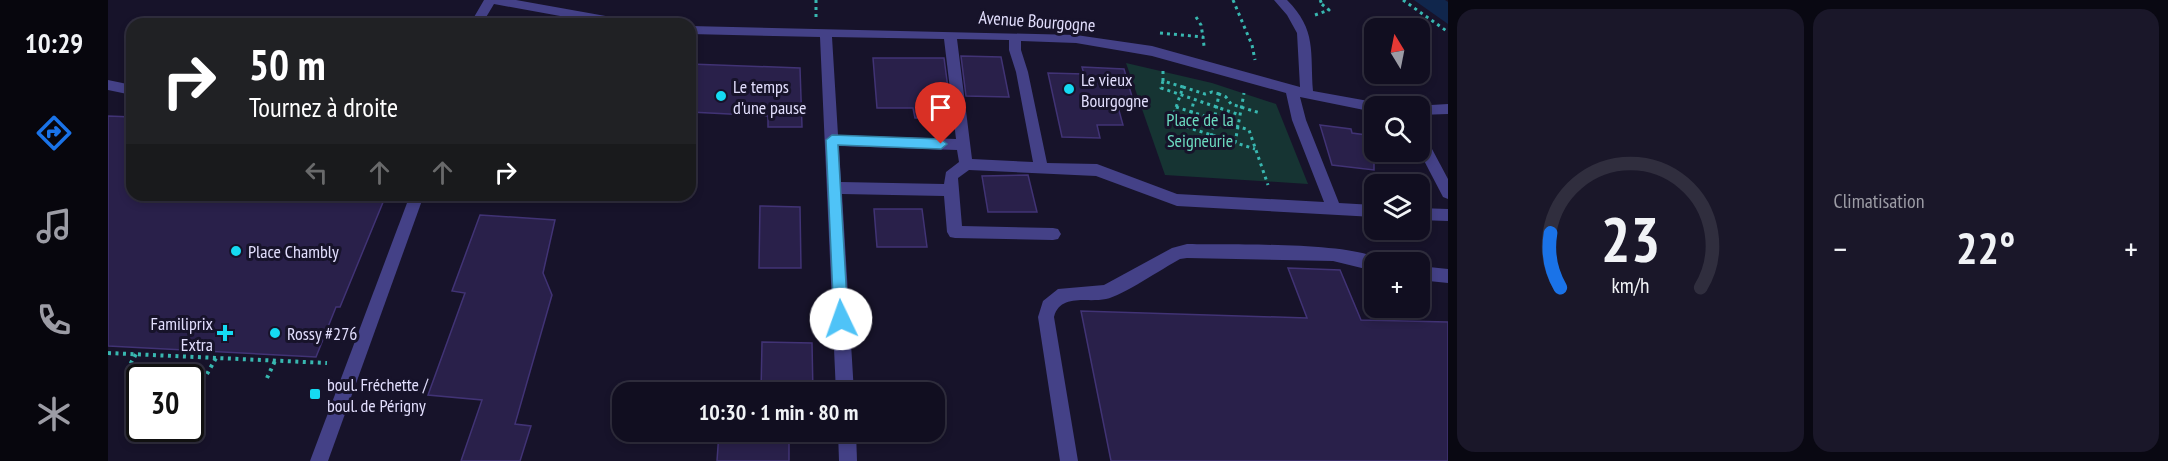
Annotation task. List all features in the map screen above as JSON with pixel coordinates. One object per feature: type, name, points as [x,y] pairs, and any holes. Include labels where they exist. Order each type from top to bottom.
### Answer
[{"type":"street","points":[[480,18],[492,0],[594,18]]},
{"type":"street","points":[[1280,0],[1296,16],[1305,33],[1307,94]]},
{"type":"street","name":"Avenue Bourgogne","points":[[696,30],[950,34],[1076,39],[1152,51],[1307,94],[1364,105]]},
{"type":"street","points":[[826,33],[844,382]]},
{"type":"street","points":[[950,34],[966,164]]},
{"type":"street","points":[[1014,36],[1015,50],[1022,72],[1041,168]]},
{"type":"street","points":[[108,85],[126,89]]},
{"type":"street","points":[[1292,90],[1299,120],[1334,209]]},
{"type":"street","points":[[1430,110],[1448,109]]},
{"type":"street","points":[[832,140],[964,145]]},
{"type":"street","points":[[1430,159],[1448,193]]},
{"type":"street","points":[[1053,234],[955,232],[951,176],[966,164],[1097,170],[1177,200],[1364,210]]},
{"type":"street","points":[[834,188],[951,190]]},
{"type":"street","points":[[319,461],[415,201]]},
{"type":"street","points":[[1430,214],[1448,215]]},
{"type":"street","points":[[1069,461],[1046,317],[1049,306],[1058,297],[1070,292],[1106,292],[1177,254],[1187,251],[1333,254],[1364,262]]},
{"type":"street","points":[[1430,274],[1448,276]]},
{"type":"street","points":[[847,442],[848,461]]},
{"type":"path","points":[[816,0],[816,22]]},
{"type":"path","points":[[1233,0],[1252,45],[1255,64]]},
{"type":"path","points":[[1318,1],[1325,0]]},
{"type":"path","points":[[1403,0],[1448,32]]},
{"type":"path","points":[[1311,17],[1329,10],[1318,1]]},
{"type":"path","points":[[1196,17],[1201,25],[1204,53]]},
{"type":"path","points":[[1166,32],[1203,37]]},
{"type":"path","points":[[1163,69],[1161,88],[1240,115]]},
{"type":"path","points":[[1163,81],[1205,94],[1212,92],[1219,94],[1226,97],[1232,104],[1260,113]]},
{"type":"path","points":[[1210,143],[1221,86]]},
{"type":"path","points":[[1183,87],[1171,122],[1255,149]]},
{"type":"path","points":[[1235,143],[1244,92]]},
{"type":"path","points":[[1203,103],[1205,94]]},
{"type":"path","points":[[1188,127],[1194,100]]},
{"type":"path","points":[[1230,111],[1232,104]]},
{"type":"path","points":[[1176,107],[1249,130],[1266,181]]},
{"type":"path","points":[[108,353],[327,363]]},
{"type":"path","points":[[130,364],[136,354]]},
{"type":"path","points":[[207,374],[216,358]]},
{"type":"path","points":[[267,378],[275,361]]},
{"type":"green space","name":"Place de la Seigneurie","points":[[1126,63],[1212,83],[1276,104],[1308,184],[1165,175]]},
{"type":"water","points":[[1414,0],[1445,0],[1448,2],[1448,24]]},
{"type":"building","points":[[961,56],[1001,57],[1009,97],[966,96]]},
{"type":"building","points":[[873,58],[944,58],[949,96],[943,96],[940,118],[915,118],[913,108],[877,108]]},
{"type":"building","points":[[696,64],[800,68],[802,127],[768,127],[768,116],[696,112]]},
{"type":"building","points":[[1082,67],[1124,69],[1135,107],[1118,107],[1123,125],[1097,125],[1100,138],[1062,137],[1048,73],[1084,74]]},
{"type":"building","name":"Place Chambly","points":[[108,116],[126,117],[126,201],[384,201],[340,307],[336,307],[316,357],[108,346]]},
{"type":"building","points":[[1320,125],[1351,129],[1352,133],[1364,135],[1364,162],[1374,162],[1374,170],[1332,165]]},
{"type":"building","points":[[1028,175],[1037,212],[988,212],[982,176]]},
{"type":"building","points":[[760,206],[800,207],[801,268],[759,268]]},
{"type":"building","points":[[874,209],[922,209],[927,247],[877,247]]},
{"type":"building","points":[[480,215],[555,220],[543,273],[552,295],[515,424],[531,426],[520,461],[461,461],[482,400],[428,395],[465,293],[452,291]]},
{"type":"building","points":[[1288,268],[1340,270],[1361,320],[1448,322],[1448,461],[1111,461],[1081,311],[1307,318]]},
{"type":"building","points":[[762,342],[812,343],[813,382],[761,382]]},
{"type":"building","points":[[718,442],[789,442],[789,461],[717,461]]},
{"type":"place","name":"Le vieux Bourgogne","points":[[1069,89]]},
{"type":"place","name":"Le temps d'une pause","points":[[721,96]]},
{"type":"place","name":"Place Chambly","points":[[236,251]]},
{"type":"place","name":"Familiprix Extra","points":[[225,333]]},
{"type":"place","name":"Rossy #276","points":[[275,333]]},
{"type":"place","name":"boul. Fréchette / boul. de Périgny","points":[[315,394]]},
{"type":"route","points":[[841,319],[832,140],[941,144]]}]
